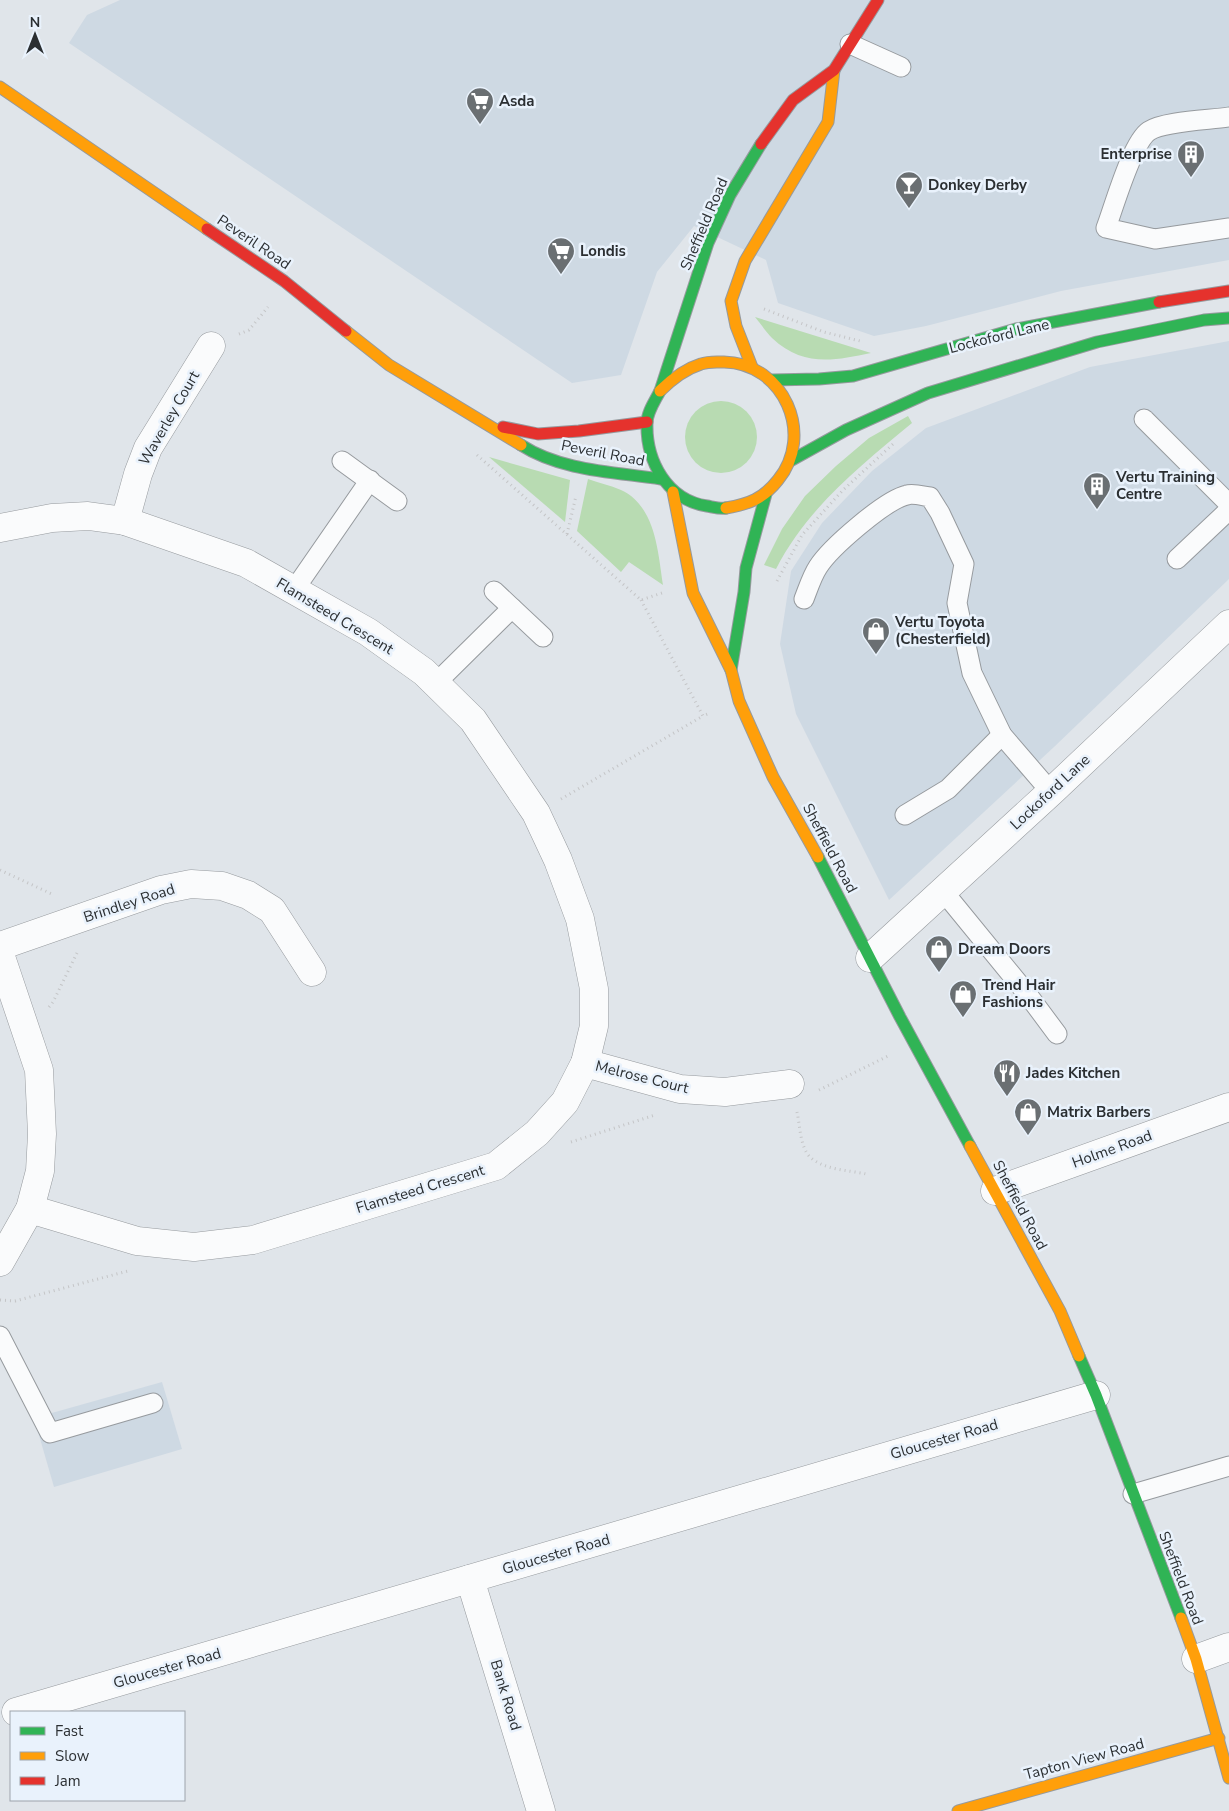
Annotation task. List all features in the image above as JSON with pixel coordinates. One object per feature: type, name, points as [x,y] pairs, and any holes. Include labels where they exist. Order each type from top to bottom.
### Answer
[{"type":"main road","name":"Sheffield Road","points":[[660,391],[678,374],[702,363],[727,361],[752,367],[771,380],[782,393],[791,409],[795,426],[795,444],[790,461],[780,479],[766,494],[744,506],[720,509],[695,504],[674,492],[661,479],[648,452],[647,422],[652,406],[660,391],[708,243],[730,195],[766,136],[793,100],[834,70],[878,0]]},
{"type":"main road","name":"Sheffield Road","points":[[752,367],[736,326],[731,301],[745,261],[828,122],[834,70]]},
{"type":"main road","name":"Peveril Road","points":[[0,87],[284,281],[389,365],[489,424],[533,453],[576,466],[661,479]]},
{"type":"main road","name":"Lockoford Lane","points":[[771,380],[853,376],[1016,329],[1137,305],[1229,291]]},
{"type":"main road","points":[[790,461],[846,430],[928,394],[1096,342],[1204,320],[1229,318]]},
{"type":"main road","name":"Peveril Road","points":[[489,424],[538,434],[579,431],[647,422]]},
{"type":"main road","name":"Sheffield Road","points":[[674,492],[693,593],[731,670],[739,701],[773,777],[825,869],[900,1017],[1060,1311],[1096,1395],[1196,1659],[1229,1778]]},
{"type":"main road","name":"Sheffield Road","points":[[731,670],[744,592],[746,568],[766,494]]},
{"type":"main road","name":"Tapton View Road","points":[[958,1811],[1056,1782],[1219,1738]]},
{"type":"street","name":"Waverley Court","points":[[125,520],[138,474],[148,448],[211,346]]},
{"type":"street","name":"Flamsteed Crescent","points":[[0,528],[52,518],[88,516],[125,520],[246,563],[368,632],[424,672],[473,720],[536,813],[558,860],[580,919],[594,989],[594,1026],[585,1062],[565,1102],[537,1133],[496,1166],[253,1240],[194,1247],[137,1241],[30,1209]]},
{"type":"street","name":"Lockoford Lane","points":[[870,958],[1051,792],[1229,624]]},
{"type":"street","name":"Brindley Road","points":[[0,946],[161,890],[192,884],[222,886],[248,895],[272,910],[312,972]]},
{"type":"street","points":[[0,954],[39,1070],[42,1134],[40,1172],[30,1209],[0,1262]]},
{"type":"street","name":"Melrose Court","points":[[585,1062],[680,1089],[792,1093]]},
{"type":"street","name":"Holme Road","points":[[995,1191],[1229,1107]]},
{"type":"street","name":"Gloucester Road","points":[[19,1711],[1096,1395]]},
{"type":"street","name":"Bank Road","points":[[470,1580],[541,1811]]},
{"type":"street","points":[[1196,1659],[1229,1648]]},
{"type":"lane","points":[[850,44],[902,67]]},
{"type":"lane","points":[[1229,117],[1161,126],[1148,131],[1135,150],[1106,228],[1155,239],[1229,228]]},
{"type":"lane","points":[[1144,419],[1229,504]]},
{"type":"lane","points":[[342,461],[397,501]]},
{"type":"lane","points":[[294,590],[370,480]]},
{"type":"lane","points":[[804,599],[818,567],[844,538],[868,518],[908,494],[930,496],[964,564],[957,603],[972,673],[1002,735],[1051,792]]},
{"type":"lane","points":[[1177,559],[1229,510]]},
{"type":"lane","points":[[494,590],[543,638]]},
{"type":"lane","points":[[436,683],[512,608]]},
{"type":"lane","points":[[905,815],[948,789],[1002,735]]},
{"type":"lane","points":[[944,891],[1057,1034]]},
{"type":"lane","points":[[0,1336],[50,1433],[153,1403]]},
{"type":"lane","points":[[1133,1494],[1229,1466]]},
{"type":"path","points":[[249,330],[274,300]]},
{"type":"path","points":[[759,308],[824,332],[869,344]]},
{"type":"path","points":[[470,413],[470,450],[641,600],[703,716]]},
{"type":"path","points":[[774,585],[802,535],[843,490],[896,441]]},
{"type":"path","points":[[567,534],[577,490]]},
{"type":"path","points":[[641,600],[663,593]]},
{"type":"path","points":[[536,813],[703,716],[739,701]]},
{"type":"path","points":[[866,1174],[827,1167],[810,1156],[804,1144],[792,1093],[889,1055]]},
{"type":"path","points":[[563,1145],[658,1114]]},
{"type":"path","points":[[0,1300],[15,1301],[136,1269]]},
{"type":"shaded area","points":[[120,0],[1229,0],[1229,260],[1061,291],[926,326],[874,336],[778,303],[766,260],[694,226],[657,272],[621,375],[572,383],[69,43],[87,15]]},
{"type":"shaded area","points":[[1229,341],[1229,579],[1054,747],[889,900],[796,714],[780,644],[791,571],[822,523],[872,471],[926,428],[1090,367]]},
{"type":"shaded area","points":[[162,1382],[182,1449],[54,1487],[34,1418]]},
{"type":"green space","points":[[755,317],[871,353],[844,358],[807,358],[795,354],[770,336]]},
{"type":"green space","points":[[721,401],[741,407],[751,417],[757,437],[751,457],[741,467],[721,473],[701,467],[691,457],[685,437],[691,417],[701,407]]},
{"type":"green space","points":[[908,416],[912,423],[854,472],[819,507],[803,526],[776,569],[764,565],[782,529],[805,496],[869,438]]},
{"type":"green space","points":[[489,457],[570,480],[565,522]]},
{"type":"green space","points":[[588,479],[621,490],[633,497],[642,507],[657,545],[663,585],[629,562],[621,572],[577,531]]},
{"type":"traffic: fast","points":[[726,508],[693,502],[681,496],[670,487],[655,464],[650,451],[647,419],[660,391],[708,243],[730,195],[761,144]]},
{"type":"traffic: fast","points":[[771,380],[853,376],[1016,329],[1159,302]]},
{"type":"traffic: fast","points":[[790,461],[846,430],[928,393],[1097,342],[1204,320],[1229,318]]},
{"type":"traffic: fast","points":[[521,445],[537,454],[571,465],[661,479]]},
{"type":"traffic: fast","points":[[731,670],[744,592],[746,568],[766,494]]},
{"type":"traffic: fast","points":[[818,857],[900,1017],[970,1146]]},
{"type":"traffic: fast","points":[[1079,1356],[1096,1395],[1181,1618]]},
{"type":"traffic: slow","points":[[752,367],[736,326],[731,301],[745,261],[828,122],[834,70]]},
{"type":"traffic: slow","points":[[0,87],[207,229]]},
{"type":"traffic: slow","points":[[346,331],[389,365],[521,445]]},
{"type":"traffic: slow","points":[[660,391],[684,372],[701,364],[724,362],[745,366],[763,375],[777,388],[787,404],[793,423],[794,443],[789,462],[778,480],[767,492],[755,500],[726,508]]},
{"type":"traffic: slow","points":[[673,492],[693,593],[731,670],[739,701],[773,777],[818,857]]},
{"type":"traffic: slow","points":[[970,1146],[1060,1311],[1079,1356]]},
{"type":"traffic: slow","points":[[1181,1618],[1196,1659],[1229,1778]]},
{"type":"traffic: slow","points":[[958,1811],[1219,1738]]},
{"type":"traffic: jam","points":[[761,144],[793,100],[834,70],[878,0]]},
{"type":"traffic: jam","points":[[207,229],[284,281],[346,331]]},
{"type":"traffic: jam","points":[[1159,302],[1229,291]]},
{"type":"traffic: jam","points":[[503,427],[538,434],[579,431],[647,422]]},
{"type":"place","name":"Asda","points":[[480,125]]},
{"type":"place","name":"Enterprise","points":[[1191,178]]},
{"type":"place","name":"Donkey Derby","points":[[909,209]]},
{"type":"place","name":"Londis","points":[[561,275]]},
{"type":"place","name":"Vertu Training Centre","points":[[1097,510]]},
{"type":"place","name":"Vertu Toyota (Chesterfield)","points":[[876,655]]},
{"type":"place","name":"Dream Doors","points":[[939,973]]},
{"type":"place","name":"Trend Hair Fashions","points":[[963,1018]]},
{"type":"place","name":"Jades Kitchen","points":[[1007,1097]]},
{"type":"place","name":"Matrix Barbers","points":[[1028,1136]]}]
